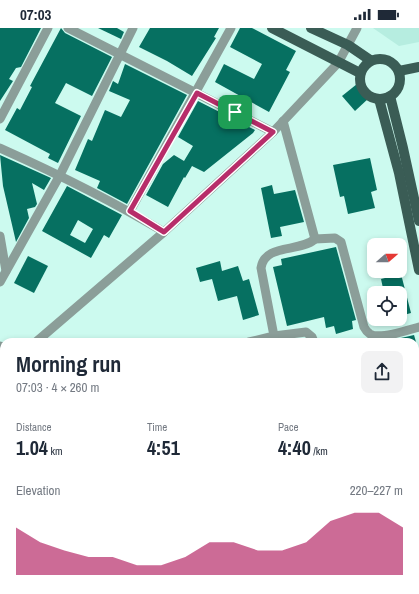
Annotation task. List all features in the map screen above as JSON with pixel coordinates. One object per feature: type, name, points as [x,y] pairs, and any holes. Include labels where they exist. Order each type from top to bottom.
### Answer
[{"type":"main road","points":[[272,28],[360,73]]},
{"type":"main road","points":[[311,28],[348,45],[370,60]]},
{"type":"main road","points":[[384,58],[395,65],[399,72],[399,86],[390,96],[379,99],[372,98],[366,94],[362,88],[360,73],[370,60],[384,58]]},
{"type":"main road","points":[[399,72],[419,67]]},
{"type":"main road","points":[[390,96],[404,148],[419,221]]},
{"type":"main road","points":[[379,99],[398,173],[419,270]]},
{"type":"street","points":[[0,119],[48,28]]},
{"type":"street","points":[[68,28],[120,56],[273,132]]},
{"type":"street","points":[[0,282],[60,175],[133,28]]},
{"type":"street","points":[[130,211],[197,93],[231,28]]},
{"type":"street","points":[[41,338],[164,232],[273,132],[338,63],[358,28]]},
{"type":"street","points":[[283,121],[315,238]]},
{"type":"street","points":[[0,148],[60,175],[130,211],[164,232]]},
{"type":"street","points":[[0,236],[6,271]]},
{"type":"street","points":[[274,336],[261,268],[262,263],[271,253],[301,246],[315,238],[335,238],[341,242],[364,327],[370,334],[380,336],[419,327]]},
{"type":"street","points":[[266,338],[306,332],[313,338]]},
{"type":"shaded area","points":[[373,28],[419,28],[419,42],[399,46]]},
{"type":"building","points":[[0,28],[41,28],[21,67],[16,68],[9,79],[13,81],[0,101]]},
{"type":"building","points":[[61,28],[65,33],[112,57],[92,96],[66,83],[55,103],[81,116],[58,163],[48,158],[50,154],[5,130],[17,108],[20,110],[32,87],[30,86]]},
{"type":"building","points":[[98,28],[117,28],[124,32],[121,39]]},
{"type":"building","points":[[150,28],[219,28],[214,37],[216,38],[192,76],[139,47]]},
{"type":"building","points":[[240,28],[252,28],[296,51],[286,70],[290,72],[269,112],[215,82],[224,64],[254,79],[262,64],[230,47]]},
{"type":"building","points":[[125,64],[187,95],[127,204],[97,188],[100,181],[75,170],[88,139],[92,141],[105,110],[121,117],[130,100],[109,91],[113,81],[118,84]]},
{"type":"building","points":[[357,84],[369,98],[355,111],[342,96]]},
{"type":"building","points":[[198,101],[255,130],[204,172],[192,166],[185,178],[184,177],[168,207],[146,195],[163,164],[174,155],[184,161],[193,146],[178,137]]},
{"type":"building","points":[[0,155],[51,178],[44,190],[32,183],[37,204],[35,207],[27,209],[29,218],[16,242],[3,186]]},
{"type":"building","points":[[370,158],[377,190],[371,192],[375,208],[348,214],[344,196],[340,197],[333,165]]},
{"type":"building","points":[[272,185],[274,194],[295,190],[304,222],[280,227],[282,236],[271,238],[261,188]]},
{"type":"building","points":[[67,186],[122,215],[109,238],[104,235],[91,258],[42,231]],"holes":[[[78,220],[93,229],[85,243],[70,235]]]},
{"type":"building","points":[[336,247],[356,320],[352,321],[353,329],[336,334],[334,326],[326,328],[324,317],[287,326],[273,267],[282,265],[281,259]]},
{"type":"building","points":[[28,256],[48,266],[34,293],[14,283]]},
{"type":"building","points":[[220,261],[222,271],[238,266],[243,281],[249,279],[259,315],[243,320],[237,296],[218,301],[212,279],[200,282],[196,268]]},
{"type":"building","points":[[402,278],[404,286],[382,286],[381,279]]},
{"type":"building","points":[[407,297],[411,313],[407,314]]},
{"type":"building","points":[[414,335],[415,338],[401,338]]},
{"type":"route","points":[[197,93],[235,112],[273,132],[164,232],[130,211],[197,93]]}]
